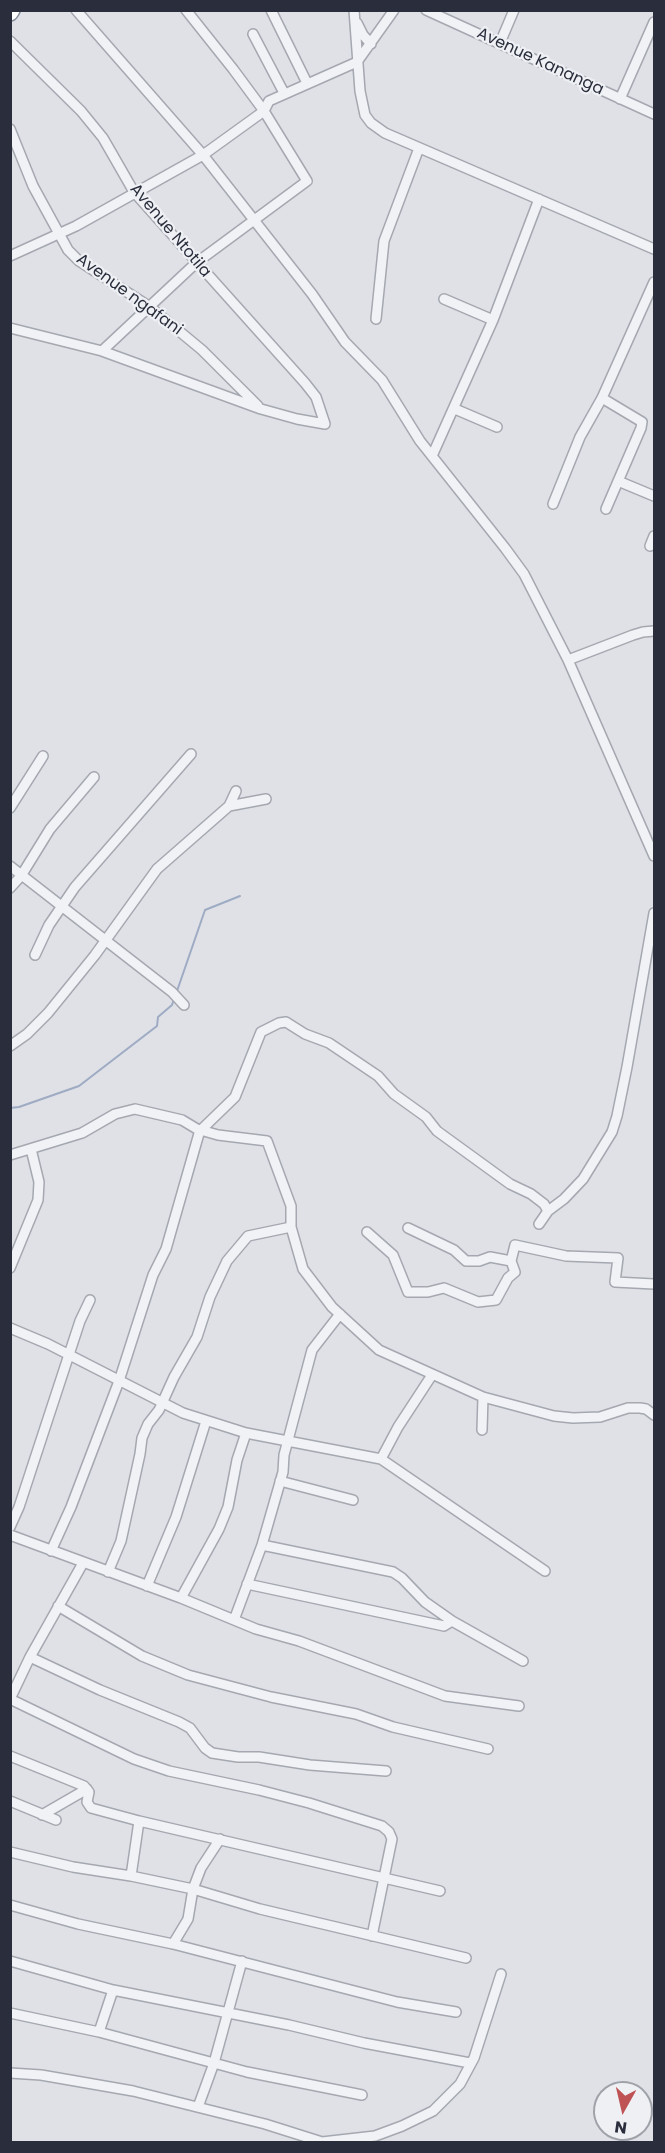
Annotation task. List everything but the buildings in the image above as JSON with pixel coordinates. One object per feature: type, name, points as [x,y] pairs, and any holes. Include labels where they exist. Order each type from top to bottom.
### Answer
[{"type":"street","points":[[76,10],[203,155],[312,294],[345,342],[382,380],[420,441],[524,574],[568,660],[654,856]]},
{"type":"street","points":[[102,351],[196,263],[307,181],[264,111],[186,10]]},
{"type":"street","points":[[270,10],[307,82]]},
{"type":"street","points":[[10,256],[58,234],[203,155],[264,111],[269,101],[307,82],[357,62],[372,44],[385,15],[394,10]]},
{"type":"street","name":"Avenue Kananga","points":[[426,10],[654,114]]},
{"type":"street","points":[[500,43],[514,10]]},
{"type":"street","points":[[354,11],[363,34],[372,44]]},
{"type":"street","points":[[354,11],[357,62],[365,115],[371,123],[386,133],[419,148],[654,249]]},
{"type":"street","points":[[620,99],[654,22]]},
{"type":"street","points":[[253,34],[284,93]]},
{"type":"street","name":"Avenue Ntotila","points":[[10,41],[81,111],[103,138],[134,192],[305,383],[316,397],[325,424],[261,409]]},
{"type":"street","name":"Avenue ngafani","points":[[10,129],[33,186],[68,250],[79,261],[150,307],[202,350],[261,409]]},
{"type":"street","points":[[376,319],[384,241],[419,148]]},
{"type":"street","points":[[432,456],[493,320],[539,199]]},
{"type":"street","points":[[553,504],[580,437],[602,398],[654,282]]},
{"type":"street","points":[[444,299],[493,320]]},
{"type":"street","points":[[10,328],[102,351],[261,409]]},
{"type":"street","points":[[602,398],[642,422],[606,509]]},
{"type":"street","points":[[455,409],[497,427]]},
{"type":"street","points":[[618,481],[654,496]]},
{"type":"street","points":[[650,546],[654,536]]},
{"type":"street","points":[[568,660],[633,635],[654,632]]},
{"type":"street","points":[[35,955],[49,925],[75,886],[191,754]]},
{"type":"street","points":[[10,808],[43,756]]},
{"type":"street","points":[[10,888],[21,876],[50,829],[94,777]]},
{"type":"street","points":[[10,1046],[27,1034],[48,1012],[106,940],[157,869],[229,806],[236,791]]},
{"type":"street","points":[[229,806],[266,799]]},
{"type":"street","points":[[10,866],[106,940],[184,1005]]},
{"type":"street","points":[[538,1224],[548,1211],[564,1199],[583,1179],[612,1132],[627,1067],[654,913]]},
{"type":"street","points":[[51,1551],[71,1507],[119,1381],[153,1275],[166,1249],[201,1130],[236,1097],[261,1032],[286,1022],[305,1034],[329,1043],[378,1076],[394,1094],[426,1117],[437,1131],[510,1184],[544,1203],[548,1211]]},
{"type":"street","points":[[10,1155],[82,1133],[128,1109],[148,1111],[182,1120],[201,1130],[235,1138],[267,1141],[291,1206],[291,1227],[303,1269],[332,1307],[379,1350],[432,1376],[483,1397],[554,1416],[600,1418],[628,1408],[646,1409],[654,1415]]},
{"type":"street","points":[[10,1268],[38,1200],[39,1182],[31,1149]]},
{"type":"street","points":[[108,1572],[121,1541],[142,1438],[197,1337],[210,1297],[227,1261],[248,1236],[291,1227]]},
{"type":"street","points":[[408,1228],[454,1250],[466,1261],[479,1261],[490,1257],[511,1261]]},
{"type":"street","points":[[367,1232],[393,1255],[408,1292],[428,1292],[444,1288],[478,1302],[496,1300],[508,1278],[515,1272],[511,1261],[515,1245],[566,1256],[618,1258],[615,1282],[654,1284]]},
{"type":"street","points":[[10,1527],[19,1507],[80,1322],[90,1300]]},
{"type":"street","points":[[234,1620],[262,1545],[312,1350],[339,1314]]},
{"type":"street","points":[[10,1328],[183,1413],[246,1433],[288,1443],[381,1459],[545,1571]]},
{"type":"street","points":[[381,1459],[398,1427],[432,1376]]},
{"type":"street","points":[[482,1430],[483,1397]]},
{"type":"street","points":[[147,1586],[176,1517],[206,1420]]},
{"type":"street","points":[[181,1598],[219,1529],[228,1507],[237,1460],[246,1433]]},
{"type":"street","points":[[280,1481],[353,1500]]},
{"type":"street","points":[[10,1535],[181,1598],[256,1629],[299,1641],[445,1695],[519,1706]]},
{"type":"street","points":[[262,1545],[393,1572],[402,1578],[424,1602],[452,1621],[524,1661]]},
{"type":"street","points":[[83,1563],[30,1657],[15,1679],[10,1699],[134,1759],[169,1770],[309,1803],[382,1826],[389,1832],[392,1839],[372,1936]]},
{"type":"street","points":[[247,1584],[444,1626],[452,1621]]},
{"type":"street","points":[[58,1605],[142,1656],[188,1675],[271,1697],[356,1714],[393,1727],[488,1749]]},
{"type":"street","points":[[30,1657],[100,1690],[179,1722],[190,1728],[205,1748],[219,1755],[260,1757],[310,1765],[386,1771]]},
{"type":"street","points":[[10,1756],[81,1784],[89,1792],[88,1805],[91,1808],[440,1891]]},
{"type":"street","points":[[42,1815],[87,1789]]},
{"type":"street","points":[[10,1801],[56,1820]]},
{"type":"street","points":[[131,1876],[139,1821]]},
{"type":"street","points":[[173,1944],[188,1919],[201,1868],[220,1839]]},
{"type":"street","points":[[10,1852],[73,1867],[194,1889],[260,1909],[466,1958]]},
{"type":"street","points":[[10,1905],[78,1924],[242,1961],[397,2002],[456,2012]]},
{"type":"street","points":[[10,1961],[113,1990],[470,2063]]},
{"type":"street","points":[[198,2107],[214,2063],[242,1961]]},
{"type":"street","points":[[10,2073],[53,2077],[133,2091],[265,2124],[322,2142],[375,2136],[433,2111],[460,2084],[474,2058],[501,1974]]},
{"type":"street","points":[[99,2032],[113,1990]]},
{"type":"street","points":[[10,2013],[99,2032],[248,2072],[362,2095]]},
{"type":"waterway","points":[[177,991],[205,910],[240,896]]},
{"type":"waterway","points":[[10,1108],[79,1086],[157,1026],[158,1017],[172,1005],[174,999]]}]
